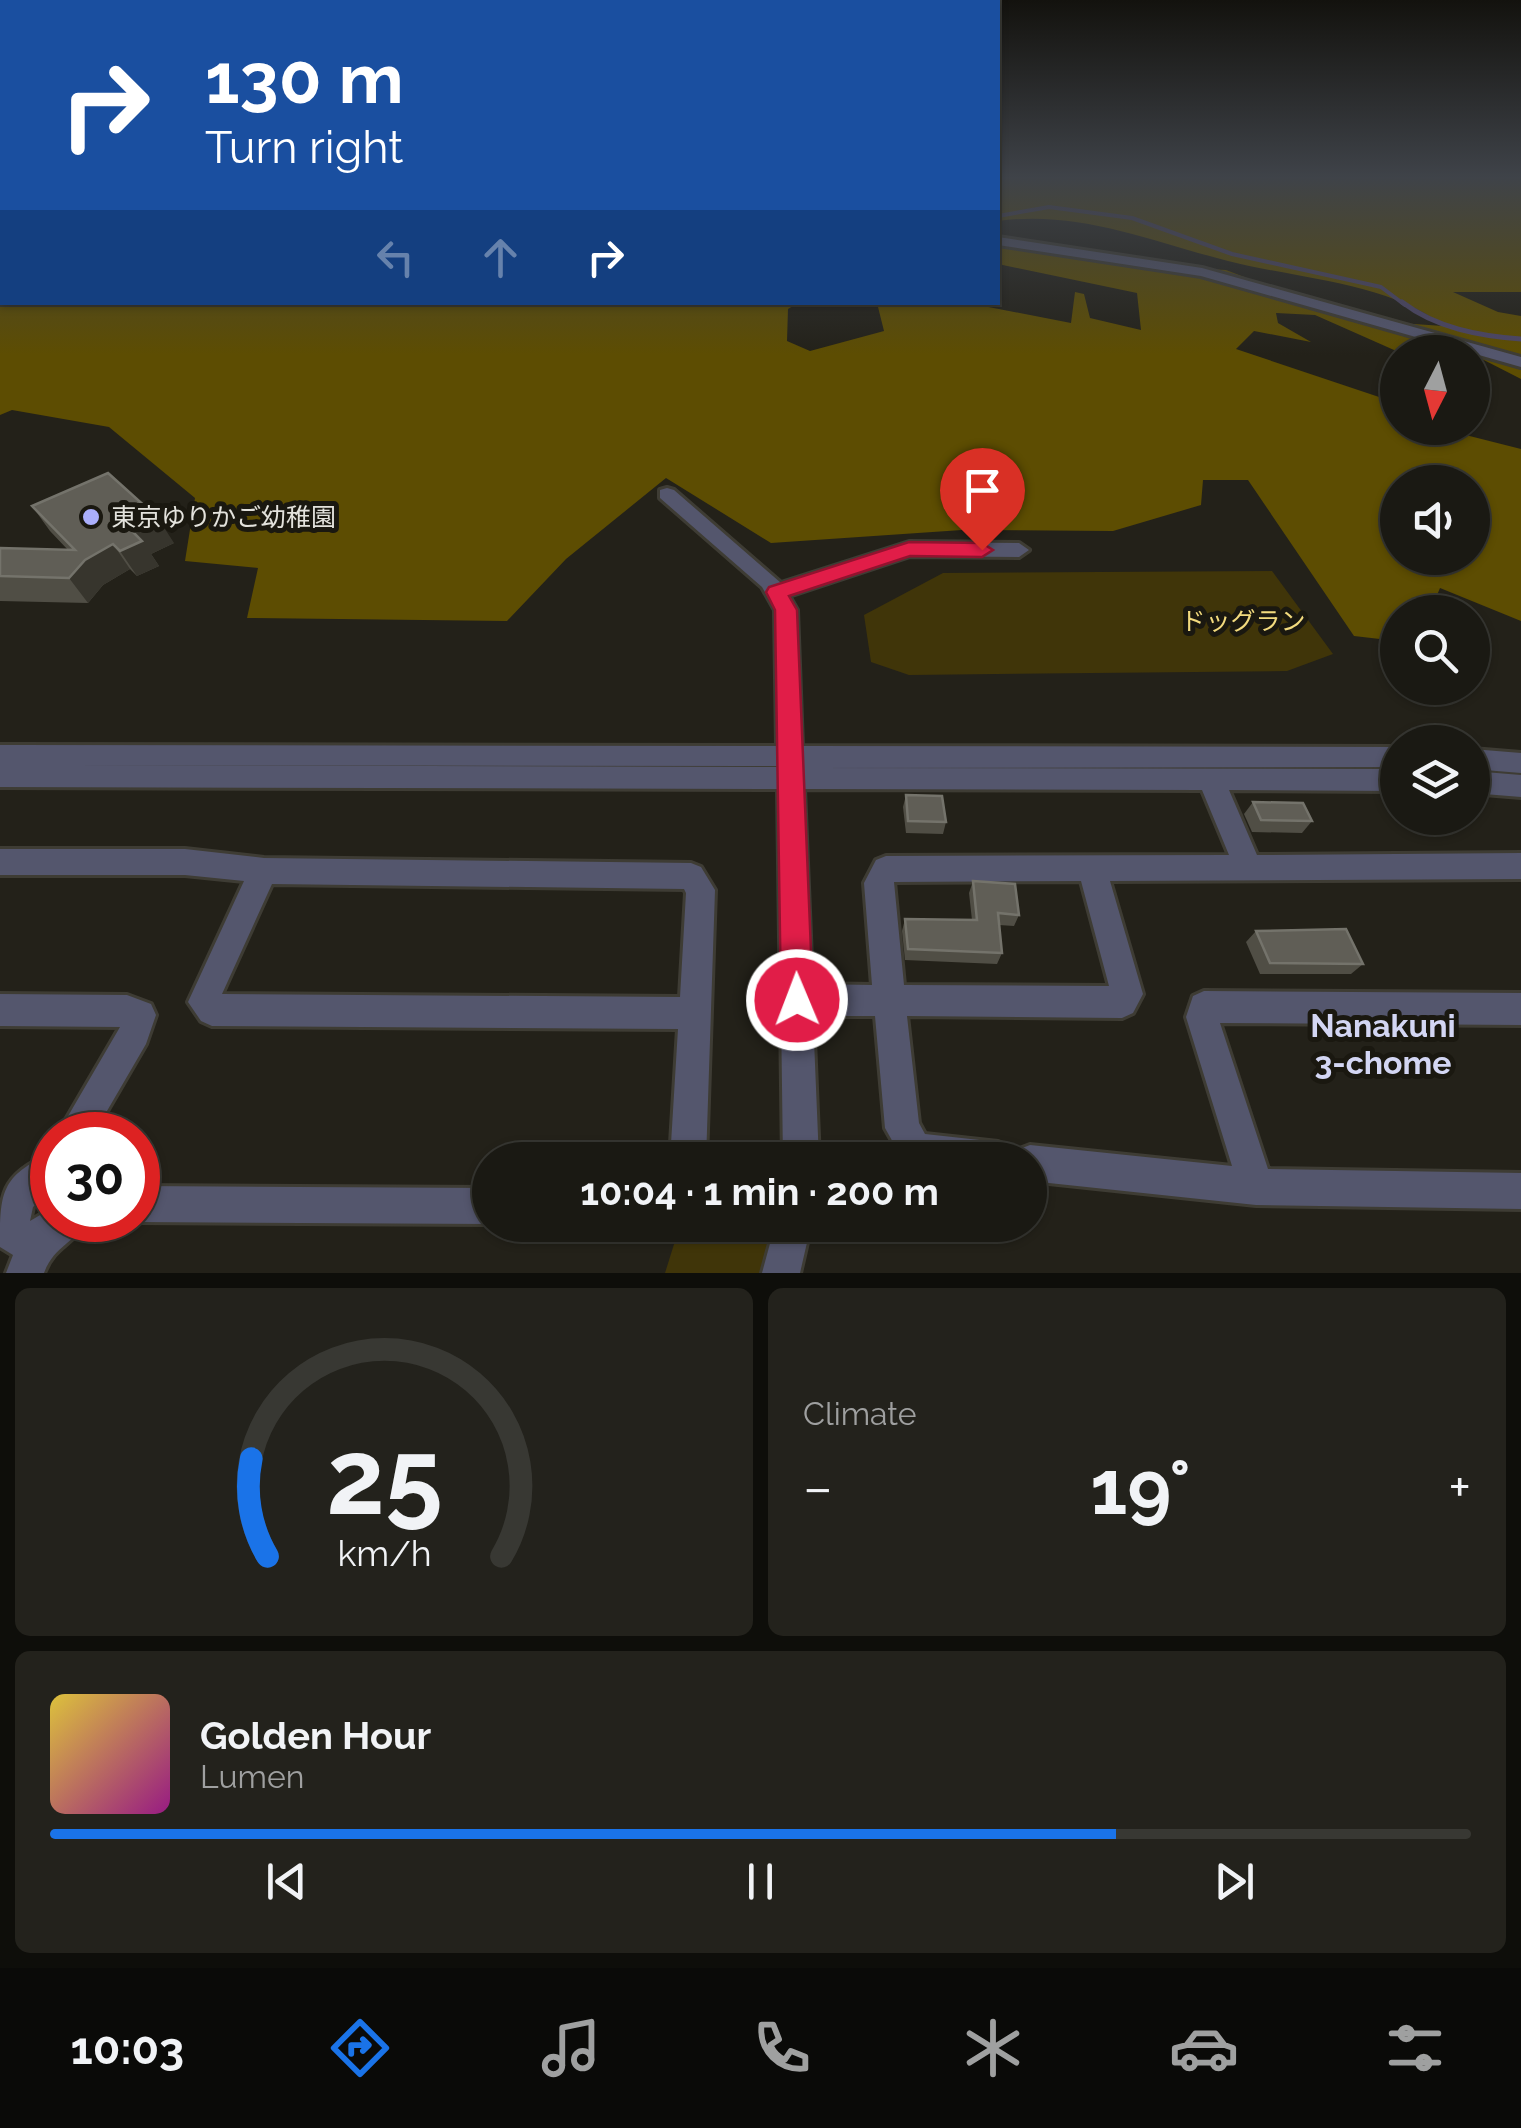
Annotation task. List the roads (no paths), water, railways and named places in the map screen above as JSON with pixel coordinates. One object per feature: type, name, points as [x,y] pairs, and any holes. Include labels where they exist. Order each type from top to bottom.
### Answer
[{"type":"street","points":[[1000,241],[1202,272],[1521,362]]},
{"type":"street","points":[[667,494],[754,566],[777,592],[786,610],[800,1142]]},
{"type":"street","points":[[777,592],[909,549],[1019,550]]},
{"type":"street","points":[[0,755],[792,768],[1211,780],[1380,780]]},
{"type":"street","points":[[0,776],[792,768],[1380,756]]},
{"type":"street","points":[[1490,760],[1521,763]]},
{"type":"street","points":[[1211,780],[1248,867]]},
{"type":"street","points":[[1490,783],[1521,786]]},
{"type":"street","points":[[0,862],[186,862],[264,871],[691,876],[701,890],[689,1142]]},
{"type":"street","points":[[911,1142],[902,1128],[878,883],[886,870],[1521,866]]},
{"type":"street","points":[[797,1000],[1122,1002],[1127,994],[1092,868]]},
{"type":"street","points":[[264,871],[208,986],[204,1002],[212,1010],[694,1012]]},
{"type":"street","points":[[1256,1187],[1202,1017],[1204,1007],[1521,1010]]},
{"type":"street","points":[[0,1010],[127,1011],[140,1015],[140,1023],[88,1112]]},
{"type":"street","points":[[1047,1165],[1256,1187],[1521,1192]]},
{"type":"street","points":[[30,1184],[7,1203],[12,1232],[17,1238],[43,1244]]},
{"type":"street","points":[[160,1204],[472,1206]]},
{"type":"street","points":[[781,1273],[789,1242]]},
{"type":"waterway","points":[[1183,236],[1232,254],[1381,287],[1405,305]]},
{"type":"waterway","points":[[1402,302],[1458,329],[1521,339]]},
{"type":"place","name":"東京ゆりかご幼稚園","points":[[91,517]]},
{"type":"district","name":"Nanakuni 3-chome","points":[[1383,1044]]},
{"type":"park label","name":"ドッグラン","points":[[1243,621]]}]
